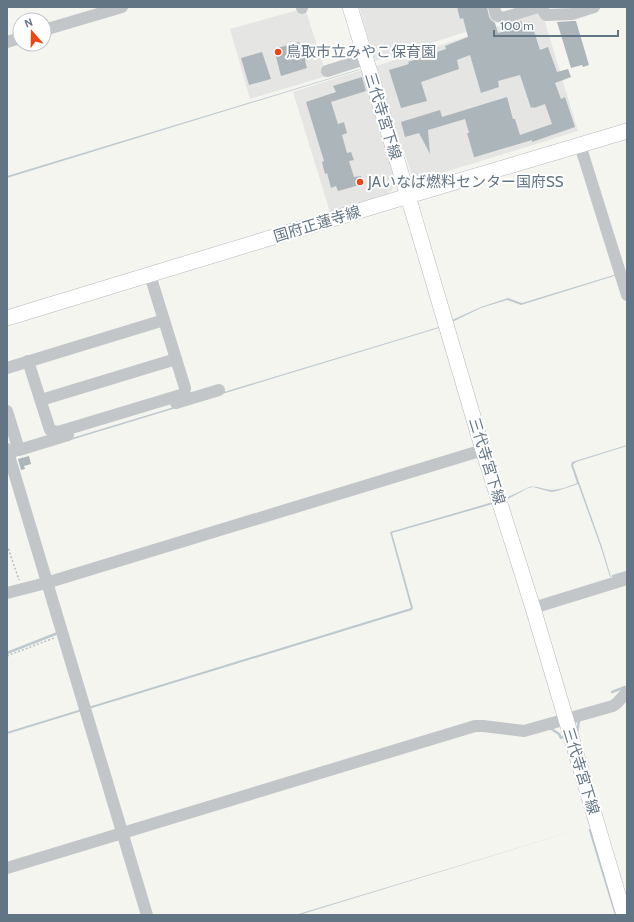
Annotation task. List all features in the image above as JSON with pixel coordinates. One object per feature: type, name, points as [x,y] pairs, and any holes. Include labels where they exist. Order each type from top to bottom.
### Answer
[{"type":"main road","name":"三代寺宮下線","points":[[350,7],[408,196],[483,450],[533,608],[624,915]]},
{"type":"main road","name":"国府正蓮寺線","points":[[7,318],[627,131]]},
{"type":"street","points":[[52,28],[122,7]]},
{"type":"street","points":[[494,7],[496,15],[503,18],[539,7],[546,15],[572,14],[594,7]]},
{"type":"street","points":[[327,71],[365,59]]},
{"type":"street","points":[[580,145],[627,295]]},
{"type":"street","points":[[28,361],[50,430],[58,432],[184,394],[185,388],[150,275]]},
{"type":"street","points":[[7,368],[164,320]]},
{"type":"street","points":[[41,400],[176,359]]},
{"type":"street","points":[[7,411],[19,450],[219,390]]},
{"type":"street","points":[[7,449],[46,583],[147,915]]},
{"type":"street","points":[[7,593],[46,583],[483,450]]},
{"type":"street","points":[[533,608],[627,579]]},
{"type":"street","points":[[7,868],[475,726],[524,731],[565,720],[613,706],[627,692]]},
{"type":"path","points":[[7,545],[22,589]]},
{"type":"path","points":[[7,656],[62,635]]},
{"type":"shaded area","points":[[359,7],[492,7],[497,22],[375,61]]},
{"type":"shaded area","name":"鳥取市立みやこ保育園","points":[[305,8],[327,76],[250,99],[230,29]]},
{"type":"shaded area","points":[[542,12],[578,131],[420,180],[412,176],[376,66]]},
{"type":"shaded area","points":[[360,69],[359,70],[7,178],[7,176]]},
{"type":"shaded area","points":[[362,70],[395,179],[395,184],[392,190],[387,194],[330,212],[293,92]]},
{"type":"shaded area","points":[[627,271],[521,305],[507,300],[481,308],[452,322],[452,320],[481,307],[508,298],[522,303]]},
{"type":"shaded area","points":[[439,327],[15,457],[7,432],[7,423],[19,454]]},
{"type":"shaded area","points":[[627,445],[576,462],[573,465],[611,577],[578,484],[551,492],[533,487],[555,490],[577,483],[571,465],[572,462]]},
{"type":"shaded area","points":[[529,487],[533,487],[528,488],[506,500],[506,498]]},
{"type":"shaded area","points":[[493,502],[493,504],[392,533],[413,608],[412,610],[7,734],[7,732],[411,608],[390,532]]},
{"type":"shaded area","points":[[590,826],[299,915],[295,915]]},
{"type":"building","points":[[457,7],[487,7],[489,17],[495,23],[498,33],[513,29],[511,25],[521,21],[525,31],[533,28],[540,50],[548,47],[557,72],[568,69],[571,77],[555,83],[561,99],[565,97],[575,127],[532,142],[532,140],[475,157],[467,133],[469,133],[465,119],[428,130],[430,154],[419,133],[405,137],[401,122],[440,110],[442,117],[507,97],[513,119],[515,119],[520,135],[552,124],[545,104],[531,108],[520,75],[498,81],[499,87],[481,93],[470,55],[457,60],[459,69],[421,82],[427,101],[401,108],[389,70],[409,64],[408,62],[446,49],[445,46],[468,37],[463,18],[460,19]]},
{"type":"building","points":[[576,21],[589,65],[571,68],[557,22]]},
{"type":"building","points":[[299,42],[306,60],[307,68],[281,76],[274,49]]},
{"type":"building","points":[[262,52],[271,79],[249,85],[241,58]]},
{"type":"building","points":[[362,77],[366,91],[331,102],[338,124],[344,122],[347,133],[342,135],[347,153],[351,152],[354,160],[349,161],[354,177],[361,176],[363,184],[338,191],[336,186],[331,188],[327,173],[325,174],[322,162],[324,161],[306,102],[336,92],[333,86]]},
{"type":"building","points":[[29,456],[31,464],[24,466],[25,469],[21,470],[18,459]]},
{"type":"waterway","points":[[613,576],[627,572]]},
{"type":"waterway","points":[[7,653],[58,632]]},
{"type":"waterway","points":[[612,692],[625,687]]},
{"type":"waterway","points":[[577,733],[579,720]]},
{"type":"waterway","points":[[550,728],[559,734],[561,738],[563,737]]},
{"type":"waterway","points":[[590,830],[616,915]]},
{"type":"place","name":"鳥取市立みやこ保育園","points":[[278,52]]},
{"type":"place","name":"JAいなば燃料センター国府SS","points":[[360,182]]}]
